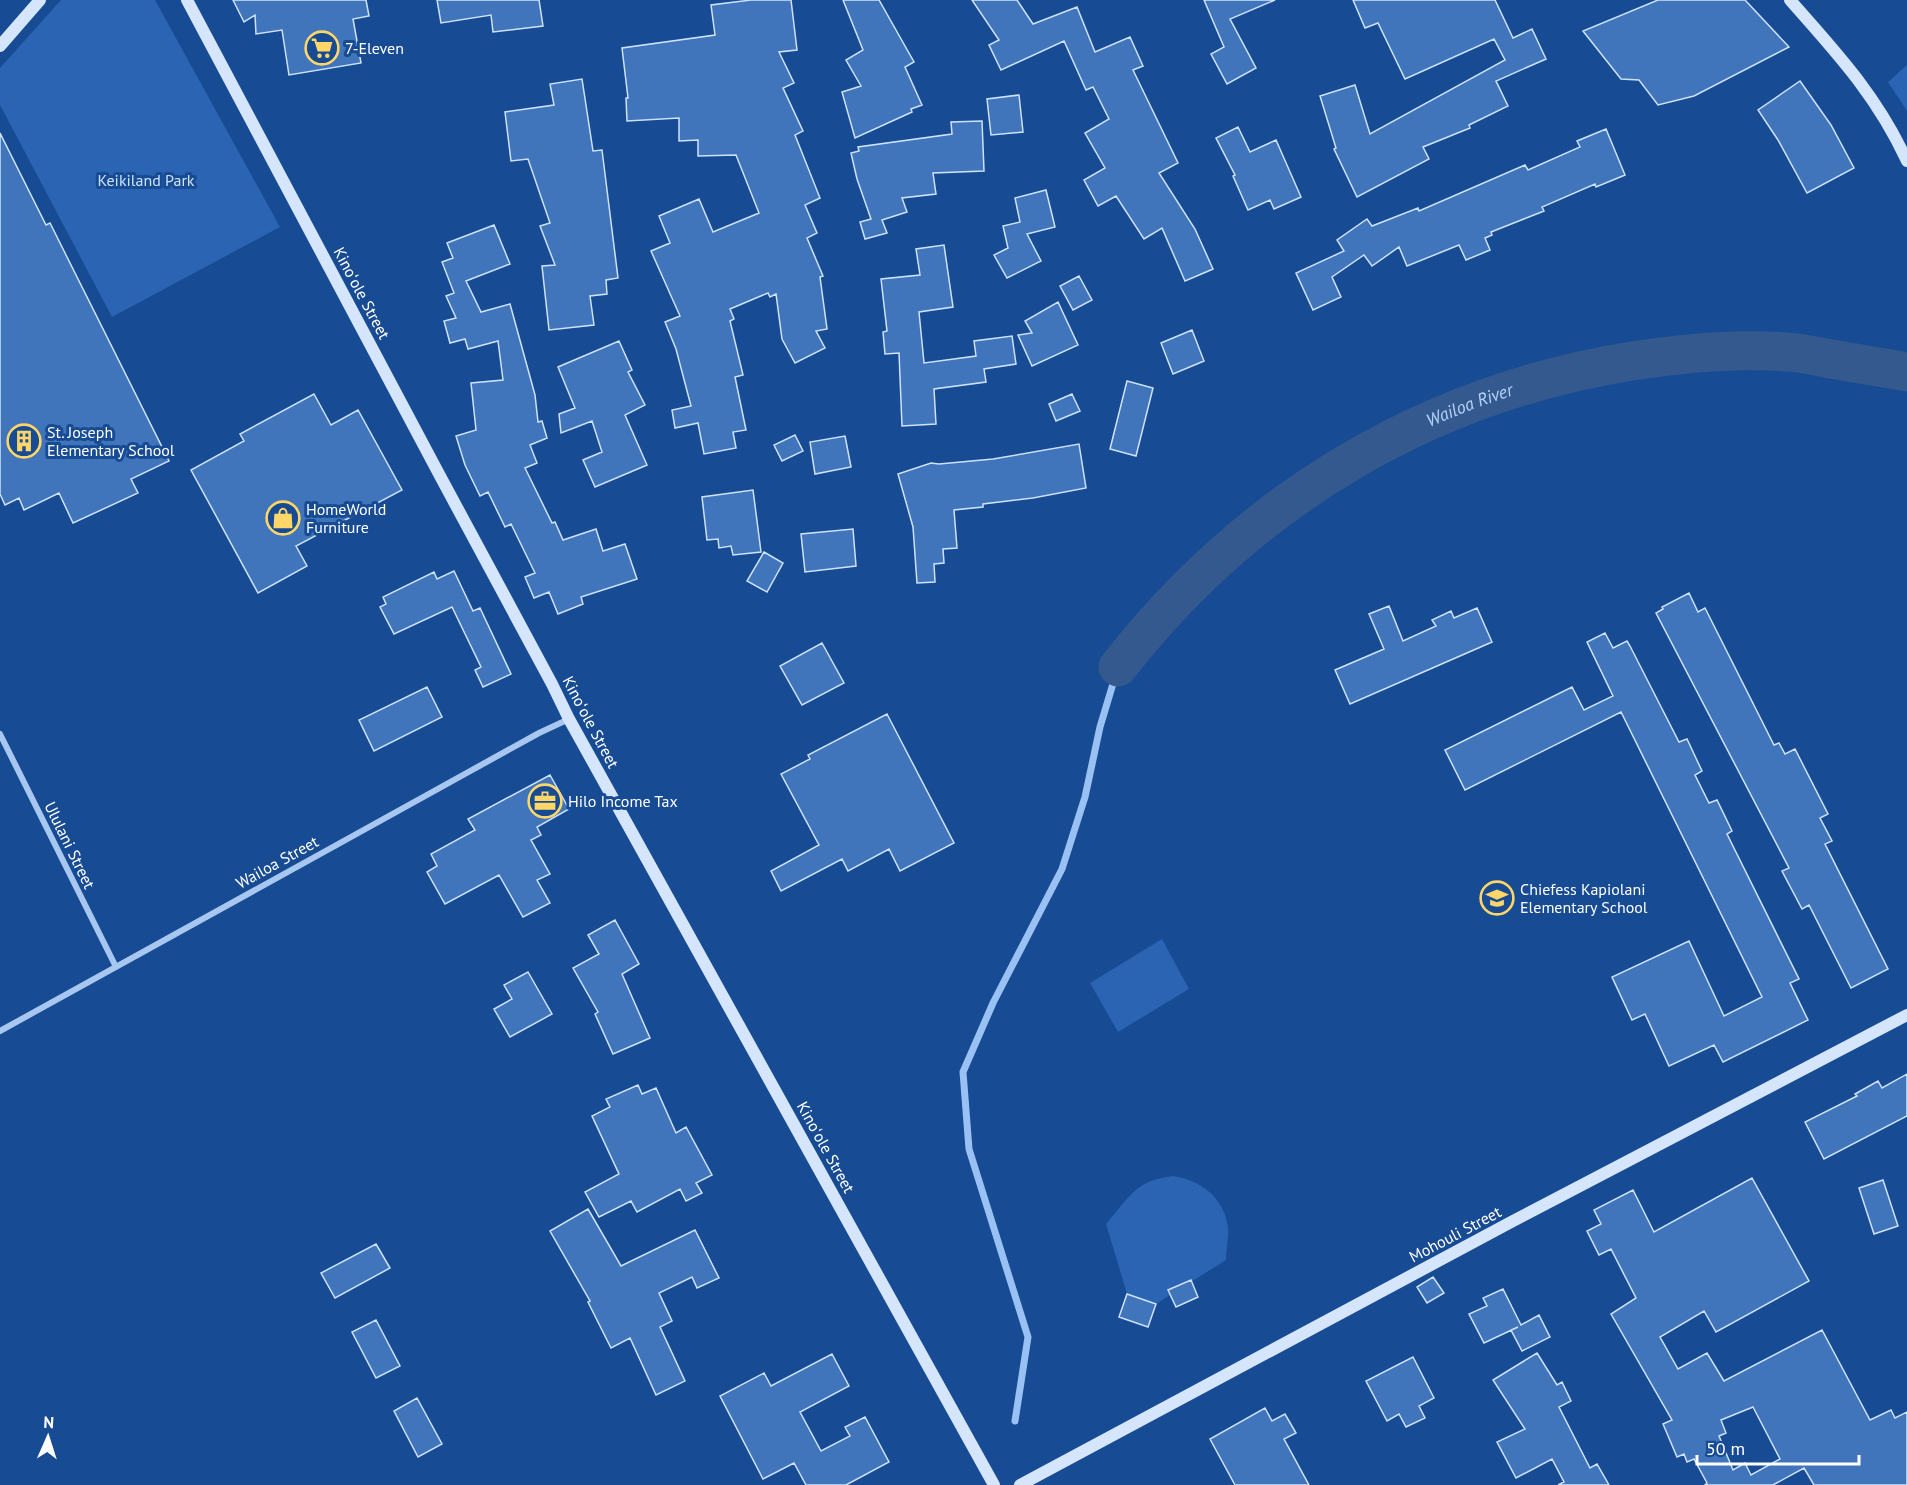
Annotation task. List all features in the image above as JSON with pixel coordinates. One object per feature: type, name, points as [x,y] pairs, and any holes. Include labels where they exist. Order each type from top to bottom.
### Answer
[{"type":"street","points":[[0,45],[40,0]]},
{"type":"street","name":"Kinoʻole Street","points":[[187,0],[569,719],[994,1485]]},
{"type":"street","points":[[1790,0],[1838,53],[1874,100],[1890,124],[1907,161]]},
{"type":"street","name":"Wailoa Street","points":[[0,1031],[539,733],[569,719]]},
{"type":"street","name":"Ululani Street","points":[[0,734],[116,967]]},
{"type":"street","name":"Mohouli Street","points":[[1020,1485],[1513,1221],[1907,1015]]},
{"type":"green space","name":"Keikiland Park","points":[[61,0],[155,0],[280,227],[112,317],[0,105],[0,68]]},
{"type":"green space","points":[[1907,65],[1907,111],[1888,82]]},
{"type":"green space","points":[[1162,939],[1189,989],[1118,1032],[1090,983]]},
{"type":"green space","points":[[1173,1176],[1201,1186],[1222,1207],[1228,1227],[1226,1260],[1156,1304],[1127,1294],[1106,1224],[1127,1198],[1141,1186],[1160,1178]]},
{"type":"building","points":[[233,0],[366,0],[369,16],[353,19],[361,63],[289,75],[282,30],[256,34],[255,15],[244,22]]},
{"type":"building","points":[[437,0],[539,0],[543,26],[493,32],[491,15],[441,23]]},
{"type":"building","points":[[751,0],[791,0],[797,50],[779,52],[794,83],[783,88],[803,131],[795,135],[820,198],[805,205],[817,233],[807,238],[823,276],[820,277],[827,329],[816,331],[825,348],[795,363],[782,339],[776,294],[770,297],[768,293],[730,309],[734,319],[730,321],[743,375],[735,377],[746,430],[733,432],[736,448],[704,454],[698,423],[675,428],[672,410],[691,406],[676,349],[665,322],[680,316],[651,251],[670,243],[659,216],[699,199],[713,232],[759,213],[736,155],[698,156],[698,140],[679,141],[679,118],[627,121],[626,98],[628,98],[622,48],[715,35],[711,5]]},
{"type":"building","points":[[843,0],[879,0],[914,62],[905,67],[922,105],[911,109],[912,112],[855,138],[842,92],[861,86],[846,60],[863,50]]},
{"type":"building","points":[[972,0],[1017,0],[1033,24],[1077,7],[1095,52],[1130,37],[1143,66],[1133,70],[1178,163],[1159,173],[1195,229],[1213,269],[1185,281],[1162,228],[1144,239],[1116,196],[1098,206],[1084,180],[1105,168],[1085,133],[1109,119],[1093,87],[1086,90],[1064,41],[1001,70],[989,45],[999,40]]},
{"type":"building","points":[[1204,0],[1275,0],[1230,19],[1256,68],[1227,84],[1211,54],[1224,47]]},
{"type":"building","points":[[1353,0],[1495,0],[1513,38],[1532,29],[1546,59],[1496,81],[1508,106],[1469,125],[1470,128],[1423,147],[1429,159],[1357,197],[1334,149],[1336,148],[1320,96],[1355,85],[1370,134],[1505,60],[1494,39],[1405,79],[1378,23],[1365,28]]},
{"type":"building","points":[[1658,0],[1745,0],[1789,47],[1694,96],[1658,105],[1639,80],[1621,79],[1583,31]]},
{"type":"building","points":[[582,79],[593,151],[602,150],[618,278],[606,280],[607,294],[590,296],[594,325],[549,330],[542,266],[555,265],[540,226],[550,223],[528,159],[511,161],[505,112],[554,105],[550,84]]},
{"type":"building","points":[[1800,81],[1831,125],[1854,168],[1807,193],[1778,140],[1758,110]]},
{"type":"building","points":[[1019,95],[1023,132],[991,135],[987,99]]},
{"type":"building","points":[[982,121],[984,171],[933,173],[936,194],[902,198],[907,212],[882,220],[887,233],[865,239],[860,222],[871,219],[851,153],[859,151],[858,147],[952,134],[951,122]]},
{"type":"building","points":[[1238,127],[1250,152],[1276,140],[1301,197],[1274,209],[1270,200],[1248,210],[1233,176],[1235,175],[1216,138]]},
{"type":"building","points":[[1606,129],[1625,175],[1596,187],[1595,184],[1542,207],[1544,211],[1491,232],[1492,235],[1485,238],[1490,250],[1466,260],[1459,245],[1407,266],[1399,247],[1372,266],[1364,255],[1332,277],[1341,297],[1313,310],[1296,273],[1344,251],[1337,240],[1367,219],[1372,226],[1418,208],[1419,211],[1525,165],[1528,170],[1580,147],[1577,141]]},
{"type":"building","points":[[0,133],[46,225],[50,223],[169,461],[131,479],[138,493],[73,523],[59,493],[24,510],[19,498],[5,505],[0,494]]},
{"type":"building","points":[[1046,190],[1055,227],[1027,234],[1041,261],[1007,278],[994,255],[1008,248],[1003,226],[1020,222],[1015,198]]},
{"type":"building","points":[[494,225],[510,264],[466,281],[481,312],[510,304],[535,395],[538,422],[542,421],[547,438],[530,445],[537,463],[525,468],[563,540],[596,529],[603,551],[625,544],[637,579],[581,597],[583,604],[558,614],[549,592],[534,598],[525,577],[535,573],[511,524],[505,527],[488,492],[480,496],[465,465],[456,436],[476,430],[471,383],[503,380],[498,341],[468,349],[465,339],[450,343],[444,321],[456,318],[446,296],[454,293],[442,262],[453,258],[447,243]]},
{"type":"building","points":[[944,245],[953,307],[919,312],[924,363],[976,356],[974,341],[1012,336],[1016,364],[984,369],[986,382],[934,389],[936,424],[902,426],[899,353],[885,354],[883,332],[887,331],[881,279],[920,275],[916,249]]},
{"type":"building","points":[[1079,276],[1092,300],[1073,310],[1060,286]]},
{"type":"building","points":[[1058,302],[1078,345],[1032,366],[1018,335],[1032,333],[1025,321]]},
{"type":"building","points":[[1192,330],[1204,361],[1173,374],[1161,343]]},
{"type":"building","points":[[619,341],[632,370],[628,372],[645,405],[625,415],[647,465],[595,487],[583,460],[602,452],[592,421],[561,433],[559,414],[575,408],[558,367]]},
{"type":"building","points":[[1127,381],[1153,388],[1136,456],[1110,449]]},
{"type":"building","name":"HomeWorld Furniture","points":[[314,394],[331,425],[358,410],[402,490],[296,546],[307,566],[258,593],[191,470],[244,441],[240,434]]},
{"type":"building","points":[[1072,394],[1080,411],[1056,421],[1049,404]]},
{"type":"building","points":[[795,435],[803,451],[782,461],[774,445]]},
{"type":"building","points":[[845,436],[851,467],[815,474],[810,442]]},
{"type":"building","points":[[1079,444],[1086,488],[983,504],[983,507],[954,510],[957,548],[943,549],[944,563],[934,564],[935,582],[917,583],[913,527],[898,474],[931,463],[993,459]]},
{"type":"building","points":[[753,490],[761,552],[733,555],[731,546],[719,548],[718,539],[707,540],[702,497]]},
{"type":"building","points":[[853,529],[856,566],[805,572],[801,534]]},
{"type":"building","points":[[764,552],[783,563],[767,592],[747,581]]},
{"type":"building","points":[[454,571],[473,611],[480,608],[511,674],[483,687],[475,670],[481,667],[452,607],[394,634],[380,607],[386,604],[383,597],[434,572],[437,579]]},
{"type":"building","points":[[1689,593],[1698,612],[1705,608],[1774,745],[1779,743],[1785,754],[1795,749],[1828,814],[1820,818],[1832,841],[1825,844],[1888,969],[1851,988],[1809,905],[1802,909],[1782,871],[1789,868],[1656,613],[1663,609],[1662,607]]},
{"type":"building","points":[[1389,606],[1403,641],[1436,626],[1432,620],[1451,611],[1454,618],[1477,608],[1492,642],[1350,704],[1335,670],[1384,649],[1369,614]]},
{"type":"building","points":[[1605,633],[1613,648],[1627,641],[1679,742],[1687,739],[1702,771],[1695,775],[1709,803],[1717,800],[1732,831],[1727,834],[1799,979],[1790,983],[1808,1020],[1723,1062],[1714,1045],[1669,1066],[1645,1014],[1632,1020],[1612,977],[1689,941],[1724,1016],[1762,997],[1621,712],[1465,790],[1445,750],[1572,687],[1584,710],[1613,696],[1587,642]]},
{"type":"building","points":[[822,643],[844,683],[802,705],[780,666]]},
{"type":"building","points":[[427,687],[442,717],[374,751],[359,720]]},
{"type":"building","points":[[887,714],[954,843],[900,871],[889,849],[848,871],[842,859],[781,891],[771,871],[819,845],[781,774],[810,759],[808,755]]},
{"type":"building","points":[[550,775],[569,809],[537,827],[541,835],[531,840],[550,874],[537,880],[550,903],[523,917],[499,875],[445,904],[427,872],[437,866],[431,854],[475,830],[468,819]]},
{"type":"building","points":[[615,920],[639,964],[622,974],[650,1038],[613,1054],[595,1014],[598,1012],[573,968],[599,954],[588,935]]},
{"type":"building","points":[[528,972],[552,1014],[510,1037],[494,1009],[512,999],[504,985]]},
{"type":"building","points":[[1907,1074],[1907,1116],[1824,1159],[1805,1122],[1857,1096],[1855,1094],[1878,1081],[1882,1088]]},
{"type":"building","points":[[638,1085],[642,1094],[656,1088],[676,1133],[686,1127],[712,1175],[696,1183],[702,1193],[686,1201],[680,1189],[637,1212],[631,1201],[599,1217],[585,1192],[619,1174],[592,1116],[610,1107],[606,1099]]},
{"type":"building","points":[[1752,1178],[1809,1281],[1716,1332],[1704,1311],[1660,1337],[1678,1369],[1707,1353],[1724,1381],[1822,1330],[1870,1420],[1891,1410],[1895,1418],[1907,1412],[1907,1485],[1814,1485],[1804,1468],[1773,1485],[1705,1485],[1707,1483],[1694,1459],[1687,1462],[1684,1454],[1677,1457],[1663,1424],[1672,1420],[1611,1314],[1636,1298],[1611,1249],[1599,1255],[1587,1231],[1601,1224],[1594,1210],[1633,1190],[1654,1232]],"holes":[[[1753,1407],[1780,1459],[1751,1475],[1745,1463],[1733,1470],[1719,1436],[1726,1433],[1721,1420]]]},
{"type":"building","points":[[1883,1180],[1898,1226],[1874,1234],[1859,1188]]},
{"type":"building","points":[[588,1209],[621,1266],[695,1230],[719,1278],[697,1288],[692,1277],[659,1293],[672,1321],[660,1327],[685,1381],[656,1395],[630,1338],[611,1348],[588,1302],[590,1301],[550,1231]]},
{"type":"building","points":[[376,1244],[390,1268],[335,1298],[321,1273]]},
{"type":"building","points":[[1433,1277],[1444,1293],[1427,1303],[1417,1287]]},
{"type":"building","points":[[1191,1280],[1198,1297],[1176,1307],[1168,1290]]},
{"type":"building","points":[[1503,1289],[1521,1325],[1539,1315],[1550,1337],[1522,1351],[1511,1330],[1484,1343],[1469,1314],[1487,1306],[1483,1298]]},
{"type":"building","points":[[1127,1294],[1156,1304],[1148,1327],[1119,1317]]},
{"type":"building","points":[[376,1320],[400,1366],[376,1378],[352,1332]]},
{"type":"building","points":[[1537,1353],[1557,1385],[1562,1382],[1571,1401],[1559,1407],[1590,1468],[1597,1464],[1609,1485],[1558,1485],[1564,1482],[1552,1459],[1516,1478],[1497,1442],[1525,1429],[1493,1380]]},
{"type":"building","points":[[832,1354],[849,1386],[800,1412],[821,1451],[850,1436],[845,1427],[865,1417],[889,1462],[846,1485],[806,1485],[794,1463],[763,1479],[720,1396],[764,1373],[771,1386]]},
{"type":"building","points":[[1413,1357],[1434,1398],[1419,1406],[1425,1418],[1406,1427],[1399,1414],[1387,1421],[1366,1381]]},
{"type":"building","points":[[417,1398],[442,1444],[418,1457],[394,1411]]},
{"type":"building","points":[[1265,1408],[1272,1421],[1285,1414],[1296,1433],[1284,1439],[1309,1485],[1235,1485],[1210,1439]]},
{"type":"waterway","name":"Wailoa River","points":[[1118,667],[1169,608],[1223,554],[1282,506],[1345,464],[1412,429],[1482,400],[1555,377],[1632,361],[1709,352],[1796,353],[1907,372]]},
{"type":"waterway","points":[[1015,1421],[1028,1337],[969,1149],[963,1072],[993,1003],[1062,869],[1085,797],[1100,727],[1118,667]]},
{"type":"place","name":"7-Eleven","points":[[322,48]]},
{"type":"place","name":"St. Joseph Elementary School","points":[[24,441]]},
{"type":"place","name":"HomeWorld Furniture","points":[[283,518]]},
{"type":"place","name":"Hilo Income Tax","points":[[545,801]]},
{"type":"place","name":"Chiefess Kapiolani Elementary School","points":[[1497,898]]}]
